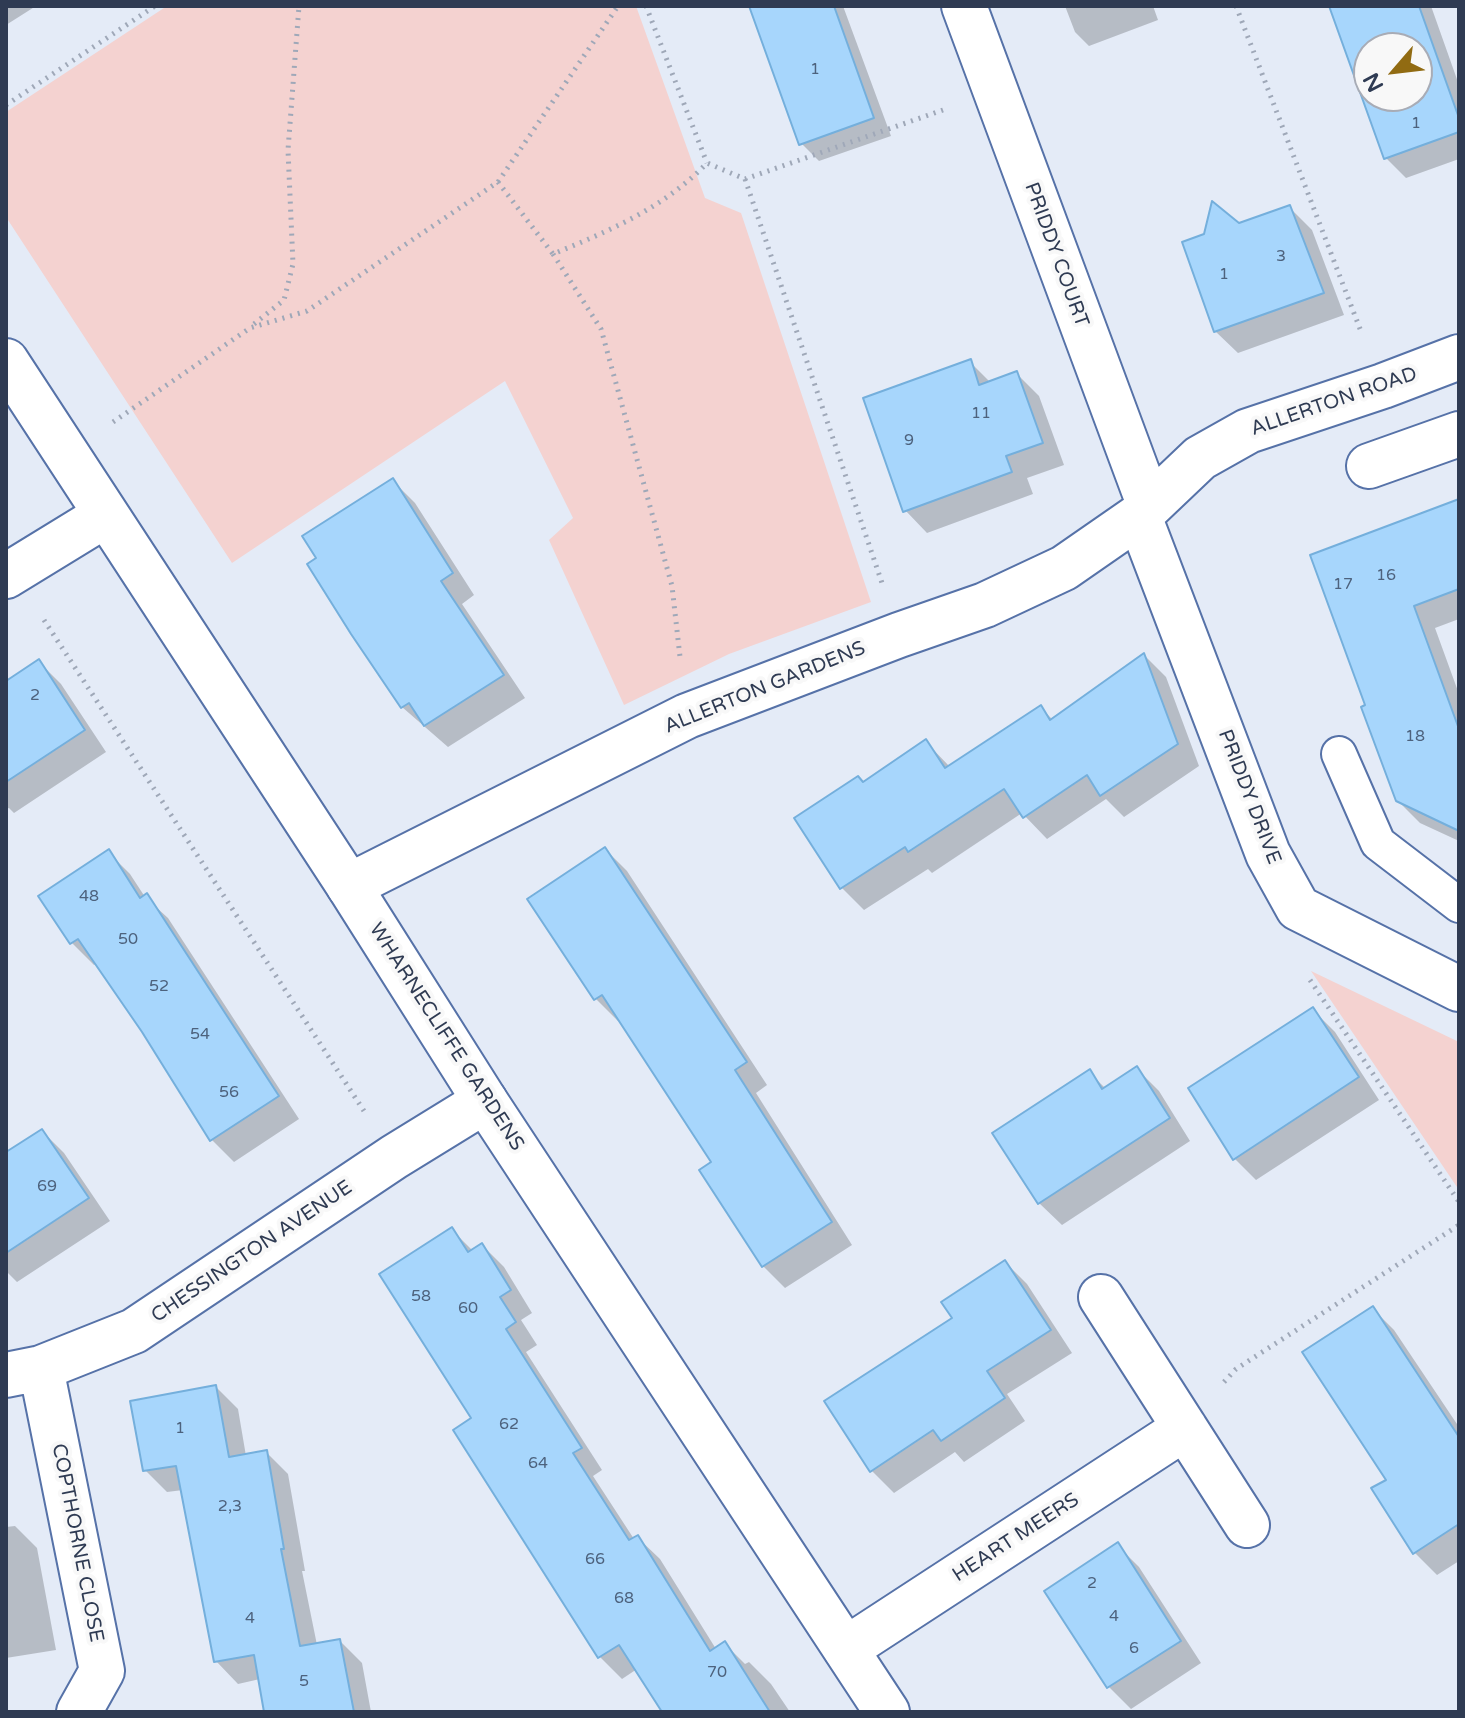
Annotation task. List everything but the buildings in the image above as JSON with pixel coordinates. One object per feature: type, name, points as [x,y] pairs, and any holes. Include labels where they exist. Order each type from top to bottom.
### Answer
[{"type":"street","name":"PRIDDY COURT","points":[[964,6],[1144,510]]},
{"type":"street","name":"ALLERTON ROAD","points":[[1144,510],[1200,458],[1248,431],[1459,357]]},
{"type":"street","name":"WHARNECLIFFE GARDENS","points":[[6,361],[104,516],[349,886],[485,1101],[887,1712]]},
{"type":"street","points":[[1369,466],[1459,434]]},
{"type":"street","name":"ALLERTON GARDENS","points":[[349,886],[687,716],[985,605],[1064,568],[1144,510]]},
{"type":"street","name":"PRIDDY DRIVE","points":[[1144,510],[1268,854],[1298,908]]},
{"type":"street","points":[[9,574],[104,516]]},
{"type":"street","points":[[1298,908],[1459,989]]},
{"type":"street","name":"CHESSINGTON AVENUE","points":[[24,1371],[134,1331],[394,1157],[485,1101]]},
{"type":"street","points":[[1101,1297],[1247,1525]]},
{"type":"street","name":"COPTHORNE CLOSE","points":[[24,1371],[102,1671],[79,1712]]},
{"type":"street","name":"HEART MEERS","points":[[846,1649],[1185,1428]]},
{"type":"lane","points":[[1339,754],[1378,843],[1459,905]]},
{"type":"path","points":[[6,105],[155,6]]},
{"type":"path","points":[[66,454],[250,328],[284,300],[293,264],[288,150],[299,6]]},
{"type":"path","points":[[250,328],[307,311],[498,182],[618,6]]},
{"type":"path","points":[[646,6],[707,163],[745,179],[996,91]]},
{"type":"path","points":[[1236,6],[1383,386]]},
{"type":"path","points":[[553,254],[612,230],[683,188],[707,163]]},
{"type":"path","points":[[745,179],[899,635]]},
{"type":"path","points":[[498,182],[553,254],[601,329],[672,586],[687,716]]},
{"type":"path","points":[[9,574],[394,1157]]},
{"type":"path","points":[[1298,908],[1291,952],[1459,1202]]},
{"type":"path","points":[[1185,1428],[1236,1369],[1459,1225]]},
{"type":"shaded area","points":[[167,6],[636,6],[705,198],[741,213],[871,602],[729,654],[624,705],[549,540],[573,518],[505,381],[232,563],[6,217],[6,112]]},
{"type":"shaded area","points":[[1311,971],[1459,1042],[1459,1190]]}]
